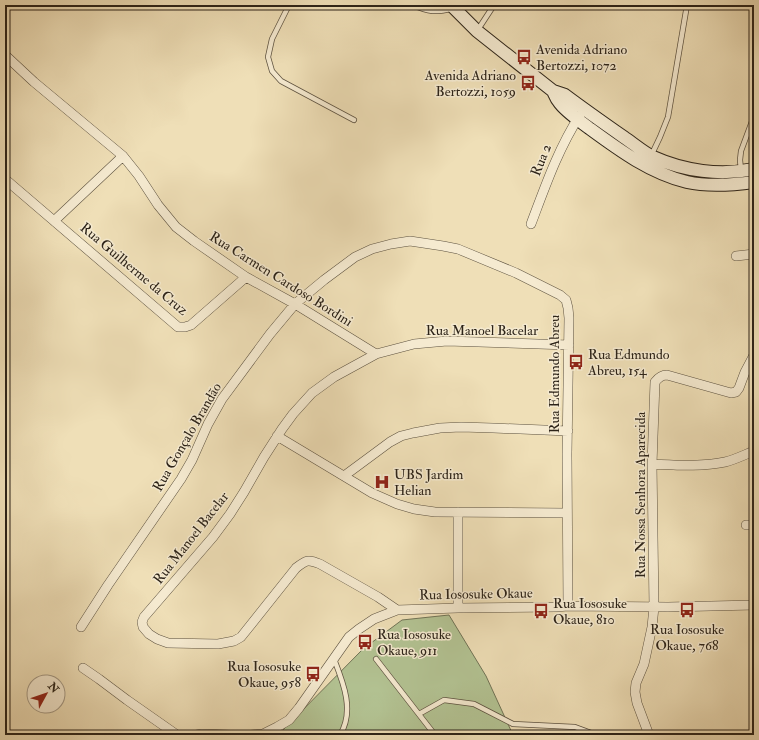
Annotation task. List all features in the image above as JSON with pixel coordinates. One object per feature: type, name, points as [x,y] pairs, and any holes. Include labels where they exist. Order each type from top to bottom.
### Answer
[{"type":"main road","points":[[453,7],[477,31],[553,91],[565,95],[651,156],[690,170],[741,172],[754,169]]},
{"type":"main road","points":[[553,91],[559,103],[577,119],[634,160],[661,174],[688,182],[713,186],[754,182]]},
{"type":"street","name":"Rua Carmen Cardoso Bordini","points":[[5,55],[34,82],[123,156],[139,176],[158,205],[176,227],[246,277],[295,304],[376,354]]},
{"type":"street","name":"Rua 2","points":[[532,224],[553,166],[564,141],[583,108]]},
{"type":"street","points":[[54,221],[123,156]]},
{"type":"street","name":"Rua Guilherme da Cruz","points":[[5,179],[178,327],[191,325],[246,277]]},
{"type":"street","name":"Rua Edmundo Abreu","points":[[295,304],[355,257],[372,248],[410,241],[458,249],[516,273],[560,295],[566,300],[569,318],[567,513],[568,606]]},
{"type":"street","points":[[736,256],[754,254]]},
{"type":"street","name":"Rua Gonçalo Brandão","points":[[81,627],[181,479],[222,399],[270,334],[295,304]]},
{"type":"street","name":"Rua Manoel Bacelar","points":[[398,610],[320,564],[310,560],[304,562],[296,568],[241,637],[234,641],[218,644],[168,643],[149,634],[143,627],[142,622],[144,617],[213,537],[230,514],[277,436],[293,414],[312,394],[334,377],[376,354],[414,344],[447,341],[569,345]]},
{"type":"street","points":[[750,373],[754,355]]},
{"type":"street","name":"Rua Nossa Senhora Aparecida","points":[[649,735],[637,703],[635,692],[636,683],[644,664],[652,627],[654,607],[652,464],[654,382],[663,375],[667,375],[732,393],[736,392],[750,373]]},
{"type":"street","points":[[344,476],[390,442],[401,436],[413,433],[440,428],[461,427],[568,431]]},
{"type":"street","points":[[277,436],[372,493],[397,504],[414,509],[435,512],[567,513]]},
{"type":"street","points":[[652,464],[715,464],[725,462],[754,451]]},
{"type":"street","points":[[458,512],[458,608]]},
{"type":"street","name":"Rua Iososuke Okaue","points":[[251,735],[263,734],[277,728],[289,720],[350,637],[359,628],[374,619],[398,610],[568,606],[654,607],[754,605]]},
{"type":"street","points":[[83,668],[177,735]]},
{"type":"street","points":[[196,735],[231,735]]},
{"type":"lane","points":[[290,5],[272,39],[268,57],[272,71],[281,81],[354,120]]},
{"type":"lane","points":[[412,5],[427,11],[435,12],[453,7]]},
{"type":"lane","points":[[477,31],[494,5]]},
{"type":"lane","points":[[651,156],[668,117],[687,5]]},
{"type":"lane","points":[[741,172],[741,151],[754,116]]},
{"type":"lane","points":[[334,659],[346,695],[347,710],[343,730],[340,735]]},
{"type":"lane","points":[[376,659],[435,735]]},
{"type":"lane","points":[[419,714],[444,700],[474,704],[513,724],[575,727],[595,735]]},
{"type":"green space","points":[[449,615],[486,676],[513,735],[278,735],[363,649],[402,620]]},
{"type":"place","name":"Avenida Adriano Bertozzi, 1072","points":[[524,57]]},
{"type":"place","name":"Avenida Adriano Bertozzi, 1059","points":[[528,83]]},
{"type":"place","name":"Rua Edmundo Abreu, 154","points":[[576,362]]},
{"type":"place","name":"UBS Jardim Helian","points":[[382,482]]},
{"type":"place","name":"Rua Iososuke Okaue, 768","points":[[687,610]]},
{"type":"place","name":"Rua Iososuke Okaue, 810","points":[[541,611]]},
{"type":"place","name":"Rua Iososuke Okaue, 911","points":[[365,642]]},
{"type":"place","name":"Rua Iososuke Okaue, 958","points":[[313,674]]}]
